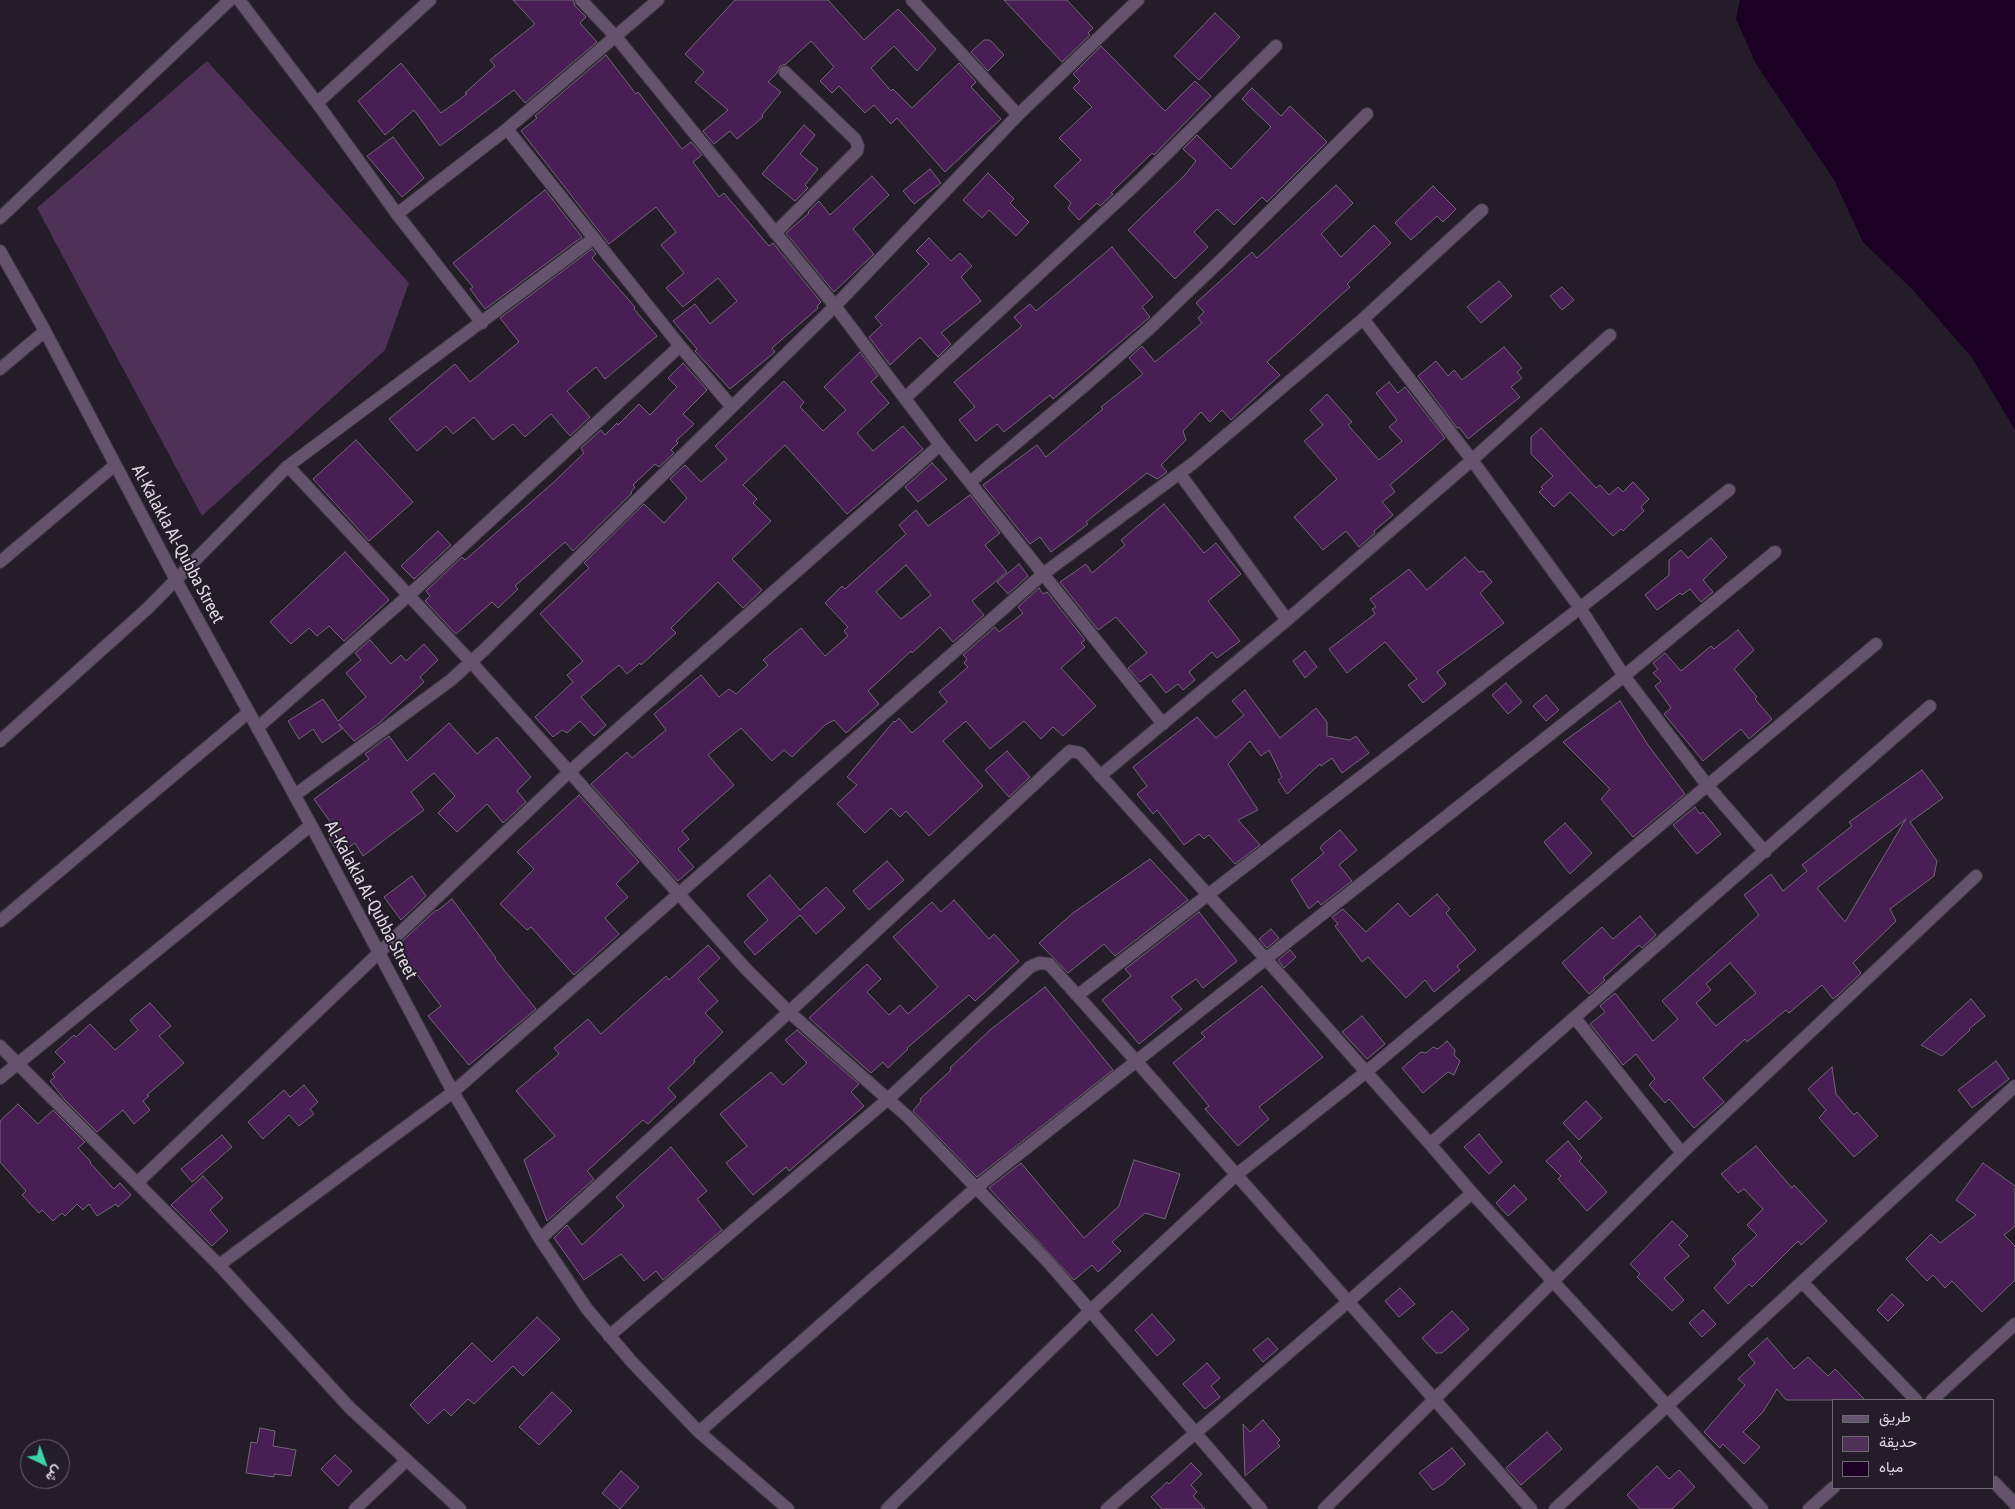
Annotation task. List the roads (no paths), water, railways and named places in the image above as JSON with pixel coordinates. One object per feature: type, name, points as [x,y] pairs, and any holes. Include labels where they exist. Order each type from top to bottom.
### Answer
[{"type":"street","points":[[0,218],[230,0]]},
{"type":"street","points":[[239,0],[317,103],[397,214],[482,323]]},
{"type":"street","points":[[317,103],[430,0]]},
{"type":"street","points":[[581,0],[616,37],[835,306],[940,445],[1163,724]]},
{"type":"street","points":[[397,214],[506,129],[658,0]]},
{"type":"street","points":[[912,0],[1018,115]]},
{"type":"street","points":[[296,795],[451,680],[471,662],[835,306],[1018,115],[1138,0]]},
{"type":"street","points":[[905,398],[1135,185],[1276,46]]},
{"type":"street","points":[[775,232],[857,150],[858,146],[855,139],[785,72]]},
{"type":"street","points":[[970,482],[1148,330],[1367,114]]},
{"type":"street","points":[[506,129],[680,346],[731,406]]},
{"type":"street","points":[[219,1265],[453,1092],[1043,574],[1180,474],[1363,319],[1482,210]]},
{"type":"street","points":[[0,741],[148,608],[288,466],[594,238]]},
{"type":"street","name":"Al-Kalakla Al-Qubba Street","points":[[0,251],[176,580],[296,795],[453,1092],[540,1239],[587,1309],[670,1404],[699,1432],[788,1509]]},
{"type":"street","points":[[1363,319],[1472,460],[1580,608],[1624,676],[1707,785],[1765,852]]},
{"type":"street","points":[[0,369],[44,331]]},
{"type":"street","points":[[1100,776],[1286,620],[1472,460],[1610,335]]},
{"type":"street","points":[[257,728],[408,596],[680,346]]},
{"type":"street","points":[[138,1182],[569,772],[940,445]]},
{"type":"street","points":[[0,562],[115,465]]},
{"type":"street","points":[[288,466],[471,662],[746,969],[789,1012],[886,1100],[908,1117],[1050,1264],[1261,1509]]},
{"type":"street","points":[[1180,474],[1286,620]]},
{"type":"street","points":[[1078,995],[1580,608],[1729,490]]},
{"type":"street","points":[[699,1432],[977,1187],[1624,676],[1775,552]]},
{"type":"street","points":[[887,1509],[1090,1310],[1236,1174],[1366,1072],[1876,644]]},
{"type":"street","points":[[1430,1144],[1930,706]]},
{"type":"street","points":[[0,921],[249,712]]},
{"type":"street","points":[[540,1239],[789,1012],[1070,750],[1080,753],[1552,1282],[1762,1509]]},
{"type":"street","points":[[0,1078],[312,825]]},
{"type":"street","points":[[1324,1509],[1682,1153],[1976,876]]},
{"type":"street","points":[[609,1336],[886,1100],[1030,967],[1040,963],[1049,964],[1531,1509]]},
{"type":"street","points":[[1575,1018],[1682,1153]]},
{"type":"street","points":[[0,1046],[219,1265],[350,1408],[460,1509]]},
{"type":"street","points":[[1555,1509],[2015,1086]]},
{"type":"street","points":[[1107,1509],[1472,1193]]},
{"type":"street","points":[[1802,1283],[1915,1399]]},
{"type":"street","points":[[1933,1399],[2015,1324]]},
{"type":"street","points":[[355,1509],[407,1460]]},
{"type":"street","points":[[1995,1483],[2015,1504]]},
{"type":"street","points":[[1809,1509],[1832,1489]]},
{"type":"water","points":[[1740,0],[2015,0],[2015,430],[1972,358],[1913,290],[1863,242],[1834,180],[1756,64],[1736,19]]}]
